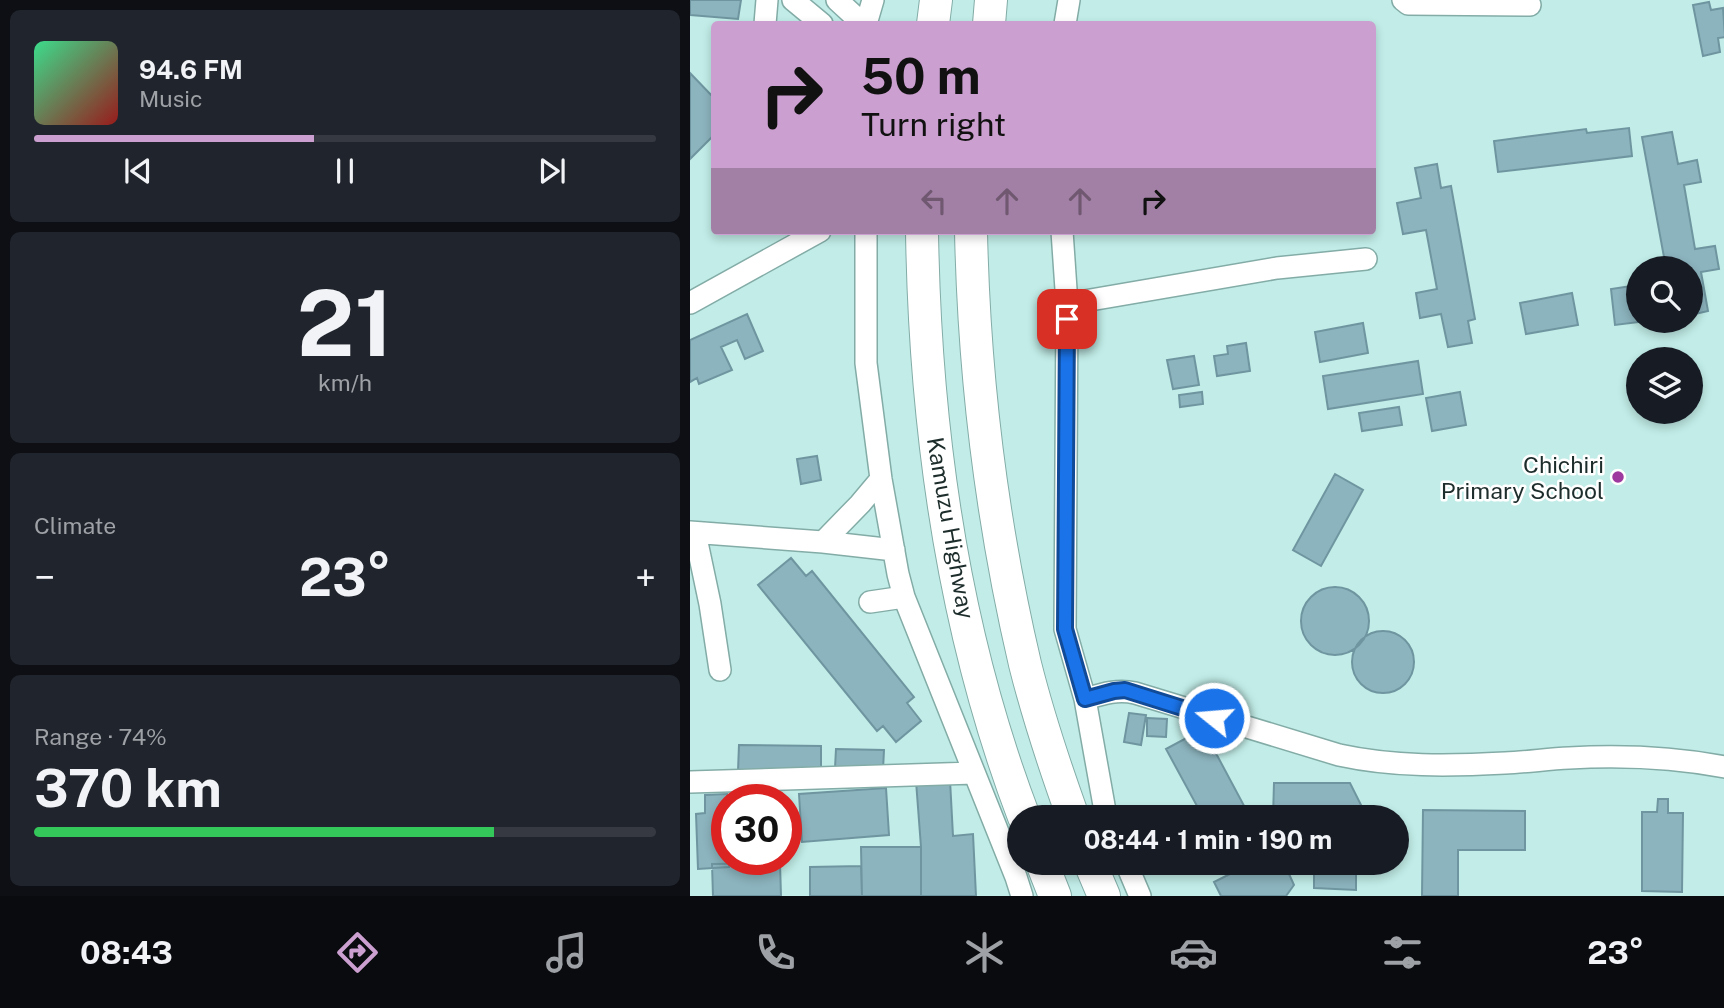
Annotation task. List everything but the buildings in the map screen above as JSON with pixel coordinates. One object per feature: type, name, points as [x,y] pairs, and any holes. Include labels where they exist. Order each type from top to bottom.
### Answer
[{"type":"highway","points":[[933,21],[936,0]]},
{"type":"highway","points":[[989,21],[991,0]]},
{"type":"highway","name":"Kamuzu Highway","points":[[922,235],[926,358],[949,534],[979,678],[1004,764],[1019,805]]},
{"type":"highway","name":"Kamuzu Highway","points":[[971,235],[973,306],[982,421],[1003,552],[1025,666],[1069,805]]},
{"type":"highway","points":[[1047,875],[1056,896]]},
{"type":"highway","points":[[1095,875],[1104,896]]},
{"type":"street","points":[[765,21],[767,0]]},
{"type":"street","points":[[793,0],[818,21]]},
{"type":"street","points":[[837,0],[861,21]]},
{"type":"street","points":[[865,21],[873,0]]},
{"type":"street","points":[[1066,21],[1069,0]]},
{"type":"street","points":[[1403,0],[1408,4],[1531,5]]},
{"type":"street","points":[[690,303],[813,235]]},
{"type":"street","points":[[866,235],[866,363],[881,479],[898,574],[904,597],[1022,896]]},
{"type":"street","points":[[1062,235],[1067,304],[1065,629],[1085,699],[1104,805]]},
{"type":"street","points":[[1067,304],[1277,268],[1366,259]]},
{"type":"street","points":[[823,542],[881,479]]},
{"type":"street","points":[[720,670],[710,604],[693,533],[894,550]]},
{"type":"street","points":[[870,602],[904,597]]},
{"type":"street","points":[[1085,699],[1125,690],[1368,762],[1399,765],[1638,757],[1691,761],[1724,767]]},
{"type":"street","points":[[690,782],[975,773]]},
{"type":"street","points":[[1131,875],[1140,896]]},
{"type":"place","name":"Chichiri Primary School","points":[[1618,477]]},
{"type":"route","points":[[1067,319],[1065,629],[1085,699],[1125,690],[1214,718]]}]
